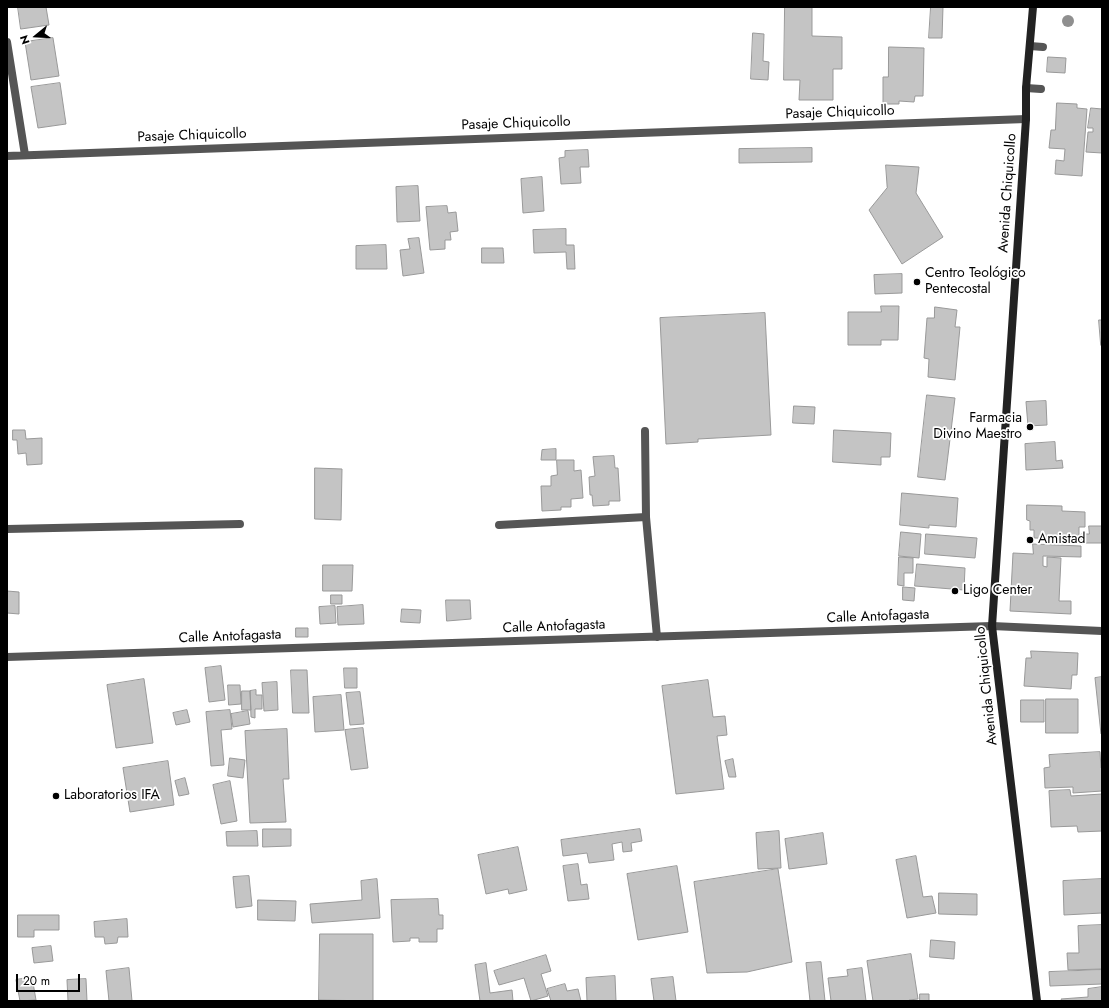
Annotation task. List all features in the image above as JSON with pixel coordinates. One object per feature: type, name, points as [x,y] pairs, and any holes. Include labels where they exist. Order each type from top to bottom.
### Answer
[{"type":"main road","name":"Avenida Chiquicollo","points":[[1033,7],[1026,88],[1026,119],[992,626],[1037,1001]]},
{"type":"street","points":[[7,42],[26,155]]},
{"type":"street","points":[[1030,46],[1043,47]]},
{"type":"street","points":[[1026,88],[1041,89]]},
{"type":"street","name":"Pasaje Chiquicollo","points":[[7,156],[1026,119]]},
{"type":"street","points":[[645,431],[646,517],[657,637]]},
{"type":"street","points":[[499,525],[646,517]]},
{"type":"street","points":[[7,529],[240,524]]},
{"type":"street","name":"Calle Antofagasta","points":[[7,657],[992,626],[1102,631]]},
{"type":"building","points":[[18,7],[46,7],[49,25],[21,29]]},
{"type":"building","points":[[785,7],[812,7],[812,36],[842,37],[842,69],[833,69],[833,100],[799,100],[800,80],[784,80]]},
{"type":"building","points":[[931,7],[943,7],[942,38],[929,38]]},
{"type":"building","points":[[753,33],[764,34],[763,61],[769,62],[768,80],[751,79]]},
{"type":"building","points":[[53,38],[59,76],[31,80],[25,42]]},
{"type":"building","points":[[889,47],[924,48],[923,96],[915,96],[914,102],[899,101],[899,104],[883,104],[883,77],[888,77]]},
{"type":"building","points":[[1048,57],[1066,58],[1065,73],[1047,72]]},
{"type":"building","points":[[60,83],[66,124],[38,128],[31,87]]},
{"type":"building","points":[[1057,103],[1077,104],[1077,108],[1087,109],[1082,176],[1055,174],[1056,160],[1064,161],[1065,149],[1049,148],[1051,130],[1055,130]]},
{"type":"building","points":[[1091,108],[1102,109],[1102,153],[1086,152],[1088,132],[1093,132],[1093,128],[1088,128]]},
{"type":"building","points":[[812,148],[812,162],[739,163],[739,149]]},
{"type":"building","points":[[588,150],[589,167],[580,167],[581,183],[561,184],[559,158],[565,157],[565,151]]},
{"type":"building","points":[[886,165],[919,167],[916,193],[943,237],[902,264],[869,210],[887,188]]},
{"type":"building","points":[[542,177],[544,211],[523,213],[521,179]]},
{"type":"building","points":[[418,186],[420,221],[397,222],[396,187]]},
{"type":"building","points":[[447,206],[448,213],[456,212],[458,231],[450,232],[451,240],[445,240],[445,249],[430,250],[426,207]]},
{"type":"building","points":[[566,229],[566,245],[574,245],[575,269],[567,269],[566,252],[534,253],[533,230]]},
{"type":"building","points":[[419,238],[424,273],[403,276],[400,250],[410,249],[408,239]]},
{"type":"building","points":[[386,245],[387,269],[356,269],[356,246]]},
{"type":"building","points":[[482,248],[503,248],[504,263],[482,263]]},
{"type":"building","points":[[902,274],[902,293],[875,294],[874,275]]},
{"type":"building","points":[[881,306],[899,306],[898,340],[881,340],[881,345],[848,345],[848,312],[881,312]]},
{"type":"building","points":[[935,307],[957,310],[955,327],[960,327],[955,380],[928,377],[929,359],[924,358],[927,318],[934,318]]},
{"type":"building","points":[[765,313],[771,435],[698,439],[698,442],[666,444],[660,318]]},
{"type":"building","points":[[1099,320],[1102,320],[1101,345]]},
{"type":"building","points":[[927,395],[955,398],[945,480],[918,477]]},
{"type":"building","points":[[1046,401],[1047,425],[1028,426],[1026,402]]},
{"type":"building","points":[[794,406],[815,407],[814,424],[793,423]]},
{"type":"building","points":[[13,430],[25,430],[26,439],[42,438],[42,464],[27,465],[26,453],[18,454],[17,440],[13,440]]},
{"type":"building","points":[[834,430],[891,433],[890,457],[881,457],[881,465],[833,462]]},
{"type":"building","points":[[1055,442],[1056,461],[1062,460],[1063,468],[1026,470],[1025,444]]},
{"type":"building","points":[[556,449],[556,460],[541,460],[542,450]]},
{"type":"building","points":[[614,456],[615,468],[618,468],[620,501],[609,501],[609,505],[593,506],[592,495],[590,495],[589,477],[595,476],[593,457]]},
{"type":"building","points":[[557,460],[574,460],[574,471],[581,470],[583,498],[571,499],[571,507],[561,507],[561,510],[542,511],[541,486],[551,486],[551,476],[557,475]]},
{"type":"building","points":[[315,468],[342,469],[341,520],[315,519]]},
{"type":"building","points":[[902,493],[958,498],[956,527],[929,525],[929,528],[900,525]]},
{"type":"building","points":[[1027,505],[1062,506],[1062,511],[1085,512],[1085,527],[1079,527],[1079,539],[1034,538],[1034,530],[1030,530],[1030,521],[1027,520]]},
{"type":"building","points":[[1089,526],[1102,526],[1102,543],[1081,543],[1081,534],[1089,534]]},
{"type":"building","points":[[901,532],[921,534],[919,558],[899,556]]},
{"type":"building","points":[[926,534],[977,538],[975,558],[925,554]]},
{"type":"building","points":[[1033,544],[1081,546],[1081,557],[1043,556],[1043,566],[1047,567],[1047,557],[1061,558],[1059,601],[1071,601],[1071,614],[1010,611],[1013,553],[1033,554]]},
{"type":"building","points":[[899,557],[913,558],[913,573],[904,573],[904,586],[898,585]]},
{"type":"building","points":[[917,564],[965,568],[964,590],[915,586]]},
{"type":"building","points":[[323,565],[353,565],[352,591],[323,591]]},
{"type":"building","points":[[903,587],[915,588],[914,601],[903,600]]},
{"type":"building","points":[[7,591],[19,592],[19,614],[7,613]]},
{"type":"building","points":[[331,595],[342,595],[342,604],[331,604]]},
{"type":"building","points":[[446,600],[470,600],[471,619],[447,621]]},
{"type":"building","points":[[363,605],[364,624],[338,625],[337,607]]},
{"type":"building","points":[[335,606],[336,623],[320,624],[319,607]]},
{"type":"building","points":[[402,609],[421,610],[420,623],[401,622]]},
{"type":"building","points":[[296,628],[308,628],[308,637],[296,637]]},
{"type":"building","points":[[1031,651],[1078,653],[1077,675],[1072,675],[1071,689],[1024,686],[1026,658],[1031,658]]},
{"type":"building","points":[[221,666],[225,700],[209,702],[205,668]]},
{"type":"building","points":[[344,668],[357,668],[357,688],[345,688]]},
{"type":"building","points":[[291,670],[307,670],[309,713],[293,713]]},
{"type":"building","points":[[1102,677],[1102,734],[1101,734],[1095,678]]},
{"type":"building","points":[[144,679],[153,743],[116,748],[107,685]]},
{"type":"building","points":[[708,680],[713,717],[725,716],[727,735],[717,736],[724,789],[676,794],[662,686]]},
{"type":"building","points":[[277,682],[278,710],[264,711],[262,683]]},
{"type":"building","points":[[228,685],[240,685],[241,704],[229,705]]},
{"type":"building","points":[[256,690],[256,695],[262,695],[262,709],[255,709],[255,718],[251,717],[250,691]]},
{"type":"building","points":[[242,691],[250,691],[251,710],[242,710]]},
{"type":"building","points":[[360,692],[364,724],[350,725],[346,693]]},
{"type":"building","points":[[341,695],[344,730],[315,732],[313,697]]},
{"type":"building","points":[[1046,699],[1078,699],[1078,733],[1046,733]]},
{"type":"building","points":[[1021,700],[1044,700],[1044,722],[1021,722]]},
{"type":"building","points":[[187,710],[190,722],[176,725],[173,713]]},
{"type":"building","points":[[230,710],[232,729],[221,730],[224,765],[211,766],[206,712]]},
{"type":"building","points":[[248,711],[250,724],[233,727],[231,714]]},
{"type":"building","points":[[363,728],[368,768],[351,770],[345,730]]},
{"type":"building","points":[[287,729],[289,779],[283,779],[286,822],[250,823],[245,731]]},
{"type":"building","points":[[1100,752],[1102,791],[1073,793],[1073,787],[1045,788],[1044,768],[1050,767],[1049,755]]},
{"type":"building","points":[[230,758],[245,760],[243,778],[228,776]]},
{"type":"building","points":[[733,759],[736,777],[729,777],[725,761]]},
{"type":"building","points":[[168,761],[174,805],[130,812],[123,768]]},
{"type":"building","points":[[185,778],[189,794],[179,796],[175,781]]},
{"type":"building","points":[[230,781],[237,821],[221,824],[213,785]]},
{"type":"building","points":[[1070,790],[1071,796],[1102,794],[1102,831],[1078,832],[1077,826],[1051,827],[1049,791]]},
{"type":"building","points":[[263,829],[291,829],[291,846],[263,847]]},
{"type":"building","points":[[640,829],[642,841],[631,843],[632,851],[623,852],[622,842],[612,844],[614,860],[589,863],[587,853],[563,856],[561,840]]},
{"type":"building","points":[[257,831],[258,846],[227,846],[226,832]]},
{"type":"building","points":[[779,831],[781,868],[758,869],[756,833]]},
{"type":"building","points":[[823,833],[827,864],[789,869],[785,839]]},
{"type":"building","points":[[518,847],[527,890],[509,894],[508,889],[486,894],[478,855]]},
{"type":"building","points":[[916,856],[923,897],[932,896],[936,913],[907,918],[896,860]]},
{"type":"building","points":[[578,864],[581,885],[587,884],[589,899],[568,901],[563,866]]},
{"type":"building","points":[[677,866],[688,932],[638,940],[627,874]]},
{"type":"building","points":[[778,869],[792,962],[747,972],[707,973],[694,882]]},
{"type":"building","points":[[249,876],[252,906],[236,908],[233,877]]},
{"type":"building","points":[[377,879],[380,918],[312,923],[310,904],[362,900],[361,881]]},
{"type":"building","points":[[1102,879],[1102,913],[1064,915],[1063,881]]},
{"type":"building","points":[[939,893],[977,894],[977,915],[939,914]]},
{"type":"building","points":[[438,899],[439,915],[443,915],[443,929],[437,929],[437,942],[419,942],[419,938],[410,938],[410,941],[393,942],[391,900]]},
{"type":"building","points":[[258,900],[296,901],[295,921],[258,920]]},
{"type":"building","points":[[18,915],[59,915],[59,930],[34,930],[34,937],[18,937]]},
{"type":"building","points":[[127,919],[128,937],[118,937],[117,943],[105,944],[104,937],[95,937],[94,922]]},
{"type":"building","points":[[1102,925],[1102,969],[1068,970],[1067,953],[1079,953],[1078,926]]},
{"type":"building","points":[[320,934],[373,934],[373,1001],[319,1000]]},
{"type":"building","points":[[931,940],[955,942],[954,959],[930,957]]},
{"type":"building","points":[[51,946],[53,961],[34,963],[32,948]]},
{"type":"building","points":[[911,954],[918,999],[909,1001],[873,1001],[867,961]]},
{"type":"building","points":[[546,955],[551,971],[541,974],[548,996],[531,1001],[524,978],[499,985],[494,971]]},
{"type":"building","points":[[821,962],[825,1001],[810,1001],[806,963]]},
{"type":"building","points":[[486,963],[490,993],[512,990],[513,1001],[480,1001],[475,965]]},
{"type":"building","points":[[129,968],[132,1001],[109,1001],[106,971]]},
{"type":"building","points":[[862,968],[866,1001],[831,1001],[828,978],[848,976],[847,970]]},
{"type":"building","points":[[1102,970],[1102,984],[1050,986],[1049,972]]},
{"type":"building","points":[[615,976],[616,1001],[587,1001],[586,978]]},
{"type":"building","points":[[32,977],[36,1000],[20,1001],[16,980]]},
{"type":"building","points":[[673,977],[676,1001],[654,1001],[651,979]]},
{"type":"building","points":[[86,979],[87,1001],[68,1001],[67,980]]},
{"type":"building","points":[[565,984],[567,991],[578,989],[581,1001],[551,1001],[547,989]]},
{"type":"building","points":[[1102,987],[1102,1001],[1062,1001],[1061,999],[1088,997],[1088,989]]},
{"type":"building","points":[[920,994],[929,994],[929,1001],[920,1001]]},
{"type":"place","name":"Centro Teológico Pentecostal","points":[[917,282]]},
{"type":"place","name":"Farmacia Divino Maestro","points":[[1030,427]]},
{"type":"place","name":"Amistad","points":[[1030,540]]},
{"type":"place","name":"Ligo Center","points":[[955,591]]},
{"type":"place","name":"Laboratorios IFA","points":[[56,796]]}]
